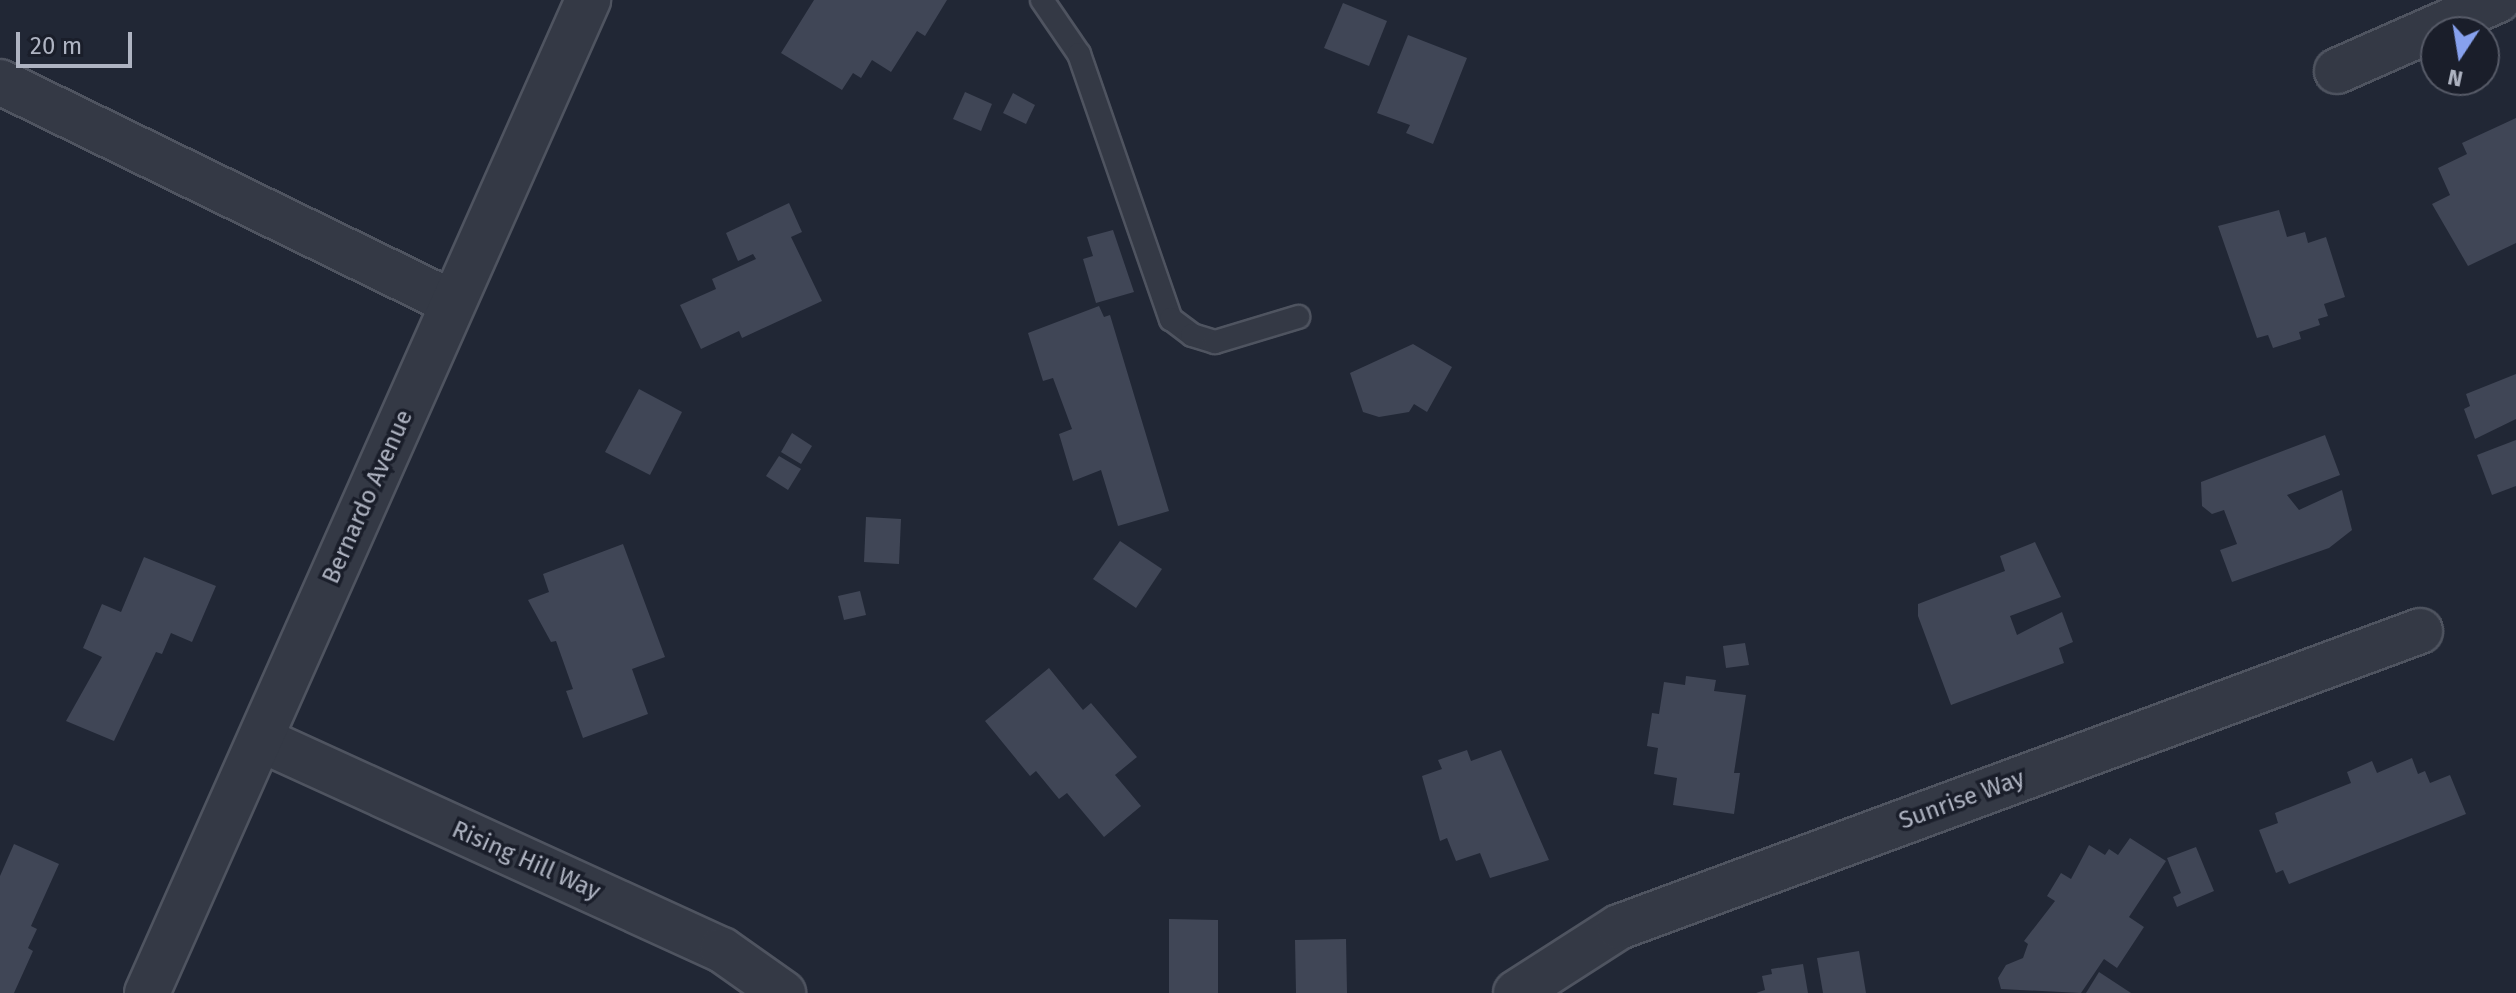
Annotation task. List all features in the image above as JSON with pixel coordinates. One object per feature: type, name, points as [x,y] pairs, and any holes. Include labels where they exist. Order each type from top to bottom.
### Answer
[{"type":"street","name":"Bernardo Avenue","points":[[147,993],[262,740],[588,0]]},
{"type":"street","points":[[2337,71],[2498,0]]},
{"type":"street","points":[[0,82],[453,303]]},
{"type":"street","name":"Sunrise Way","points":[[1516,993],[1619,927],[2420,631]]},
{"type":"street","name":"Rising Hill Way","points":[[262,740],[722,950],[783,993]]},
{"type":"lane","points":[[1042,0],[1079,54],[1171,319],[1192,335],[1215,342],[1298,317]]},
{"type":"building","points":[[814,0],[947,0],[925,36],[917,31],[891,72],[872,60],[861,78],[853,73],[842,90],[781,53]]},
{"type":"building","points":[[1343,3],[1387,21],[1369,66],[1324,48]]},
{"type":"building","points":[[1408,35],[1467,58],[1433,144],[1406,133],[1410,125],[1377,113]]},
{"type":"building","points":[[965,92],[992,104],[981,131],[953,119]]},
{"type":"building","points":[[1013,93],[1035,105],[1026,124],[1003,113]]},
{"type":"building","points":[[2516,118],[2516,243],[2468,266],[2432,204],[2450,195],[2438,168],[2467,154],[2462,143]]},
{"type":"building","points":[[789,203],[802,232],[791,237],[822,301],[742,338],[739,331],[701,349],[680,305],[716,289],[712,279],[756,259],[753,254],[738,261],[726,233]]},
{"type":"building","points":[[2279,210],[2287,237],[2305,232],[2308,243],[2326,237],[2345,297],[2324,304],[2328,316],[2318,319],[2320,325],[2299,332],[2301,339],[2273,348],[2268,335],[2257,338],[2218,226]]},
{"type":"building","points":[[1113,230],[1134,292],[1096,303],[1083,259],[1093,256],[1087,237]]},
{"type":"building","points":[[1099,306],[1104,317],[1110,315],[1169,511],[1118,526],[1101,470],[1073,481],[1059,434],[1072,429],[1053,378],[1043,381],[1028,333]]},
{"type":"building","points":[[1413,344],[1452,367],[1427,412],[1414,404],[1409,412],[1379,417],[1363,412],[1350,373]]},
{"type":"building","points":[[2516,374],[2516,419],[2475,439],[2464,409],[2470,406],[2466,394]]},
{"type":"building","points":[[639,389],[682,412],[650,475],[605,452]]},
{"type":"building","points":[[792,433],[812,446],[801,464],[781,452]]},
{"type":"building","points":[[2325,435],[2340,475],[2287,495],[2299,510],[2342,490],[2352,530],[2329,548],[2232,582],[2220,550],[2237,544],[2224,510],[2212,514],[2202,506],[2201,482]]},
{"type":"building","points":[[2516,440],[2516,486],[2492,495],[2477,455]]},
{"type":"building","points":[[779,456],[801,469],[788,490],[766,476]]},
{"type":"building","points":[[866,517],[901,519],[899,564],[864,562]]},
{"type":"building","points":[[1120,541],[1162,569],[1136,608],[1093,579]]},
{"type":"building","points":[[2035,542],[2061,597],[2010,616],[2017,635],[2062,612],[2073,642],[2059,648],[2064,663],[1951,705],[1918,616],[1918,604],[2005,571],[2000,556]]},
{"type":"building","points":[[623,544],[665,657],[632,669],[648,714],[583,738],[566,691],[573,689],[556,641],[551,642],[528,600],[549,592],[543,574]]},
{"type":"building","points":[[144,557],[216,586],[192,642],[171,633],[162,654],[156,652],[114,741],[66,721],[102,657],[83,648],[102,604],[121,612]]},
{"type":"building","points":[[860,591],[866,615],[844,620],[838,596]]},
{"type":"building","points":[[1745,643],[1749,665],[1726,668],[1723,646]]},
{"type":"building","points":[[1049,668],[1083,710],[1091,703],[1137,757],[1115,775],[1141,806],[1104,837],[1067,793],[1059,799],[1036,771],[1030,776],[985,721]]},
{"type":"building","points":[[1686,676],[1716,680],[1714,691],[1746,695],[1734,773],[1740,773],[1734,814],[1673,805],[1677,778],[1654,774],[1658,748],[1647,746],[1652,713],[1659,714],[1664,682],[1685,685]]},
{"type":"building","points":[[1467,750],[1471,761],[1501,750],[1549,860],[1490,878],[1480,853],[1456,861],[1447,838],[1440,841],[1422,776],[1442,769],[1438,760]]},
{"type":"building","points":[[2412,758],[2418,774],[2425,771],[2430,783],[2450,775],[2466,814],[2289,884],[2283,870],[2276,873],[2259,830],[2278,823],[2275,813],[2351,783],[2347,772],[2372,761],[2377,773]]},
{"type":"building","points":[[2130,838],[2166,861],[2129,917],[2144,927],[2117,968],[2104,959],[2081,993],[2001,989],[1998,978],[2006,965],[2023,958],[2028,944],[2024,941],[2055,901],[2047,896],[2061,873],[2071,879],[2089,845],[2105,855],[2109,849],[2118,855]]},
{"type":"building","points":[[14,844],[59,864],[31,926],[37,929],[28,948],[33,951],[14,993],[0,993],[0,876]]},
{"type":"building","points":[[2196,847],[2214,891],[2177,907],[2173,897],[2181,893],[2167,858]]},
{"type":"building","points":[[1169,919],[1218,920],[1218,993],[1169,993]]},
{"type":"building","points":[[1346,939],[1347,993],[1296,993],[1295,940]]},
{"type":"building","points":[[1859,951],[1866,993],[1823,993],[1817,958]]},
{"type":"building","points":[[1803,964],[1808,993],[1756,993],[1765,990],[1762,976],[1772,974],[1771,969]]},
{"type":"building","points":[[2099,972],[2131,993],[2086,993]]}]
